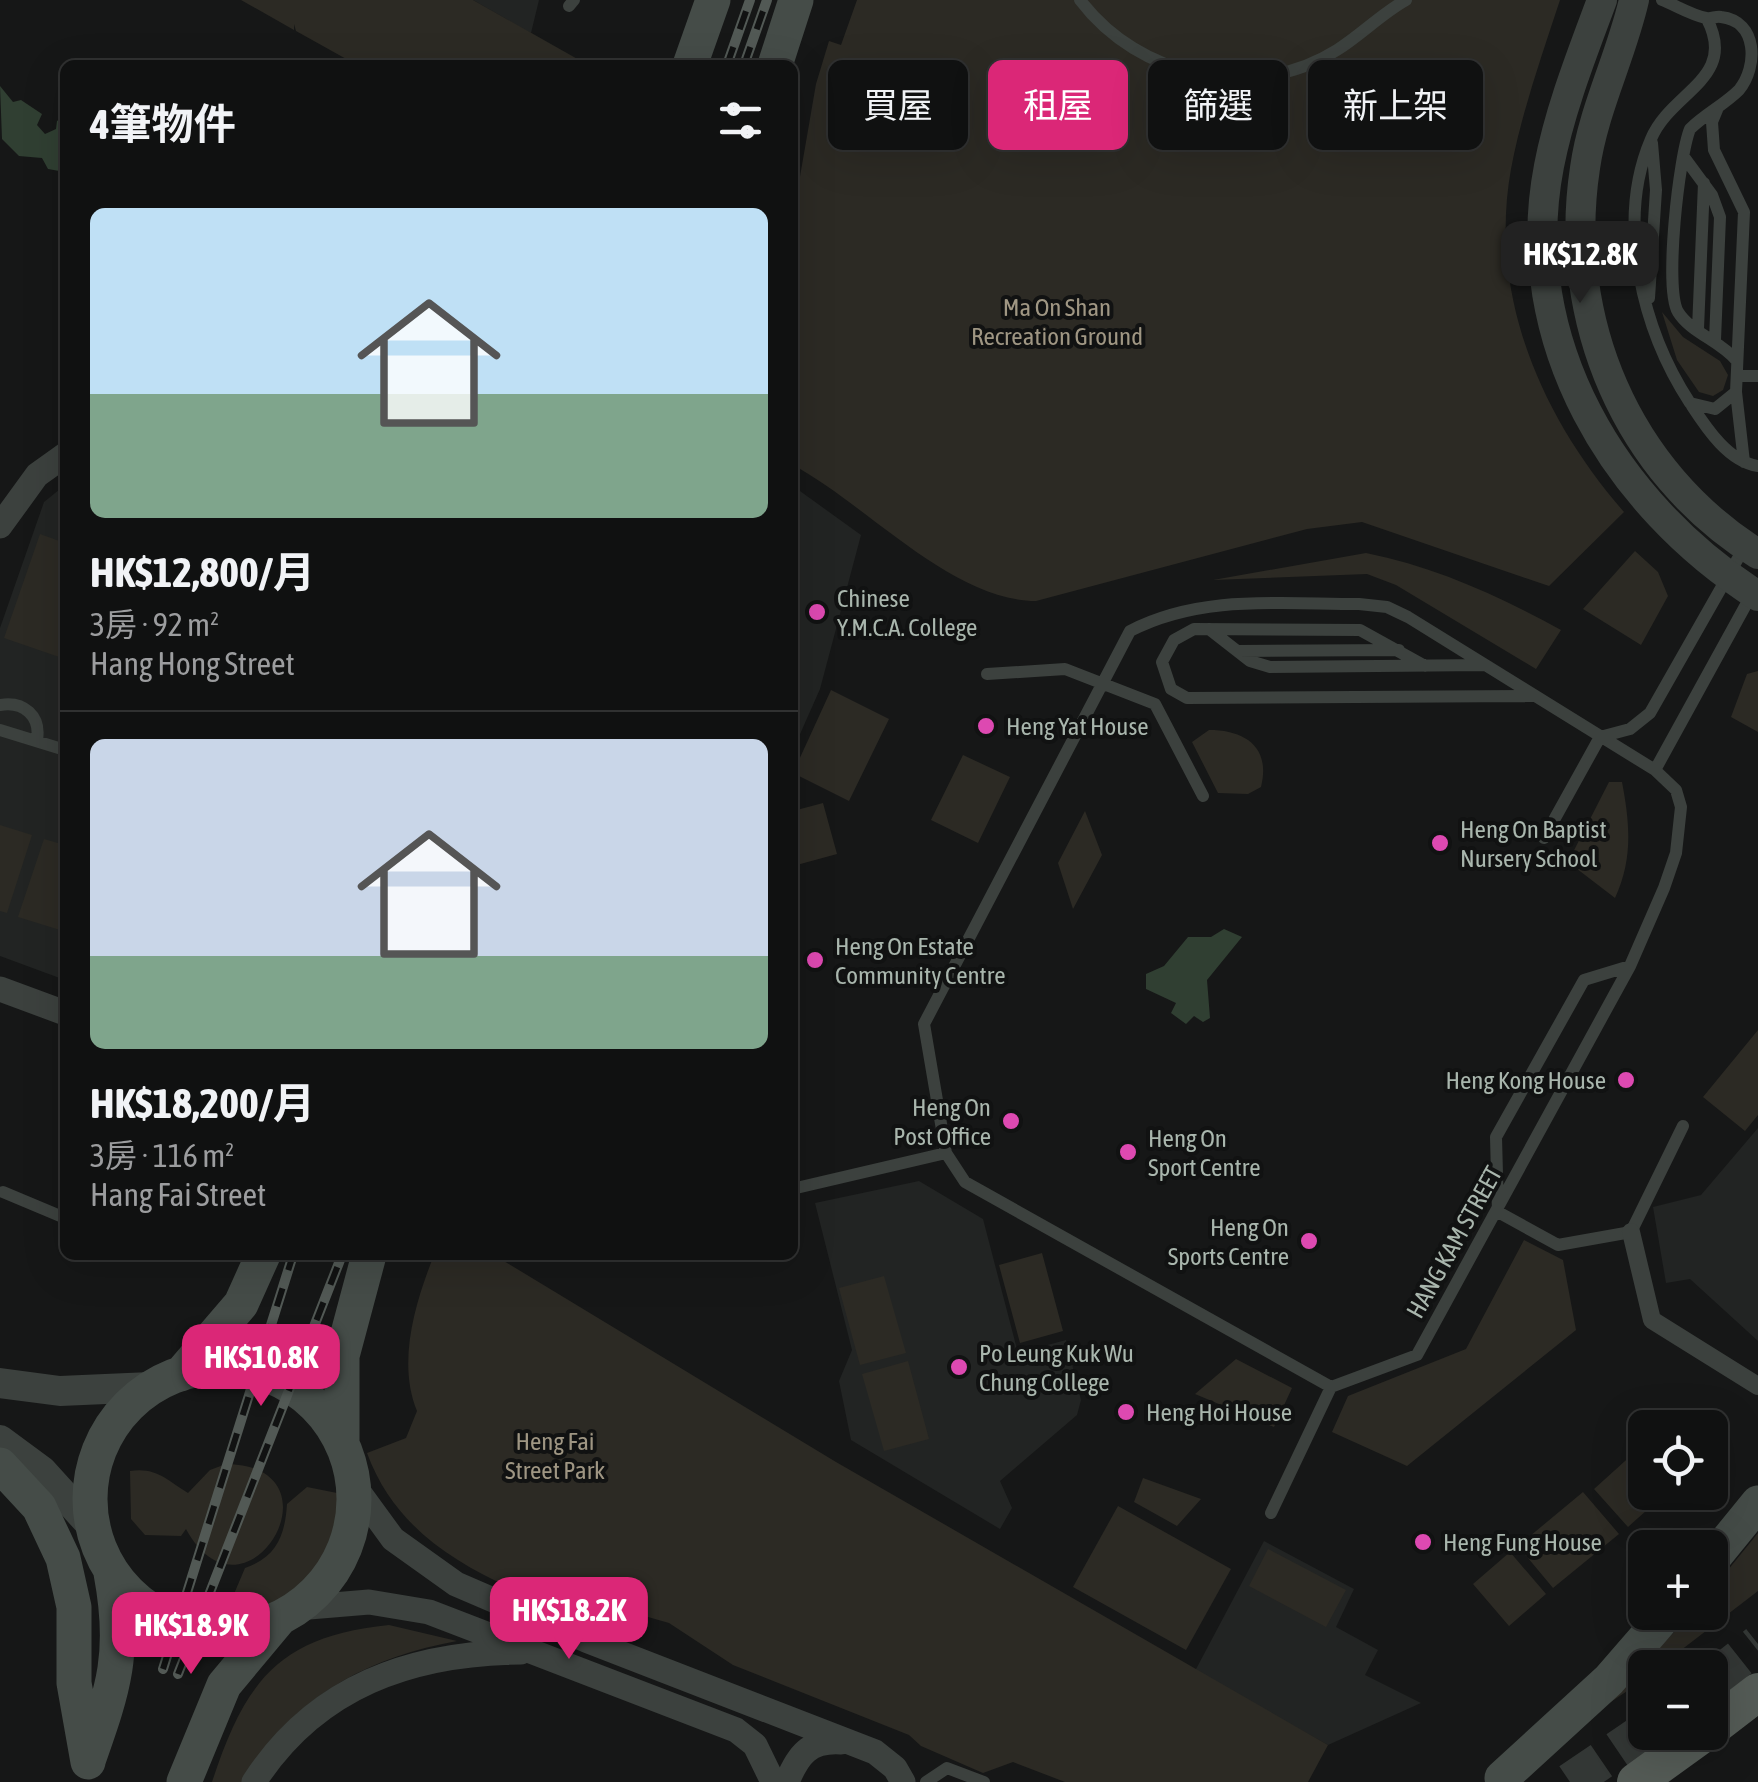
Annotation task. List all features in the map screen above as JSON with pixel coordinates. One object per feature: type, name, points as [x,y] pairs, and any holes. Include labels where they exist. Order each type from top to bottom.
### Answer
[{"type":"main road","points":[[692,60],[714,0]]},
{"type":"main road","points":[[777,60],[796,0]]},
{"type":"main road","points":[[84,1772],[116,1682],[120,1634],[111,1573],[91,1524],[89,1498],[100,1447],[122,1414],[166,1381],[241,1304],[262,1260]]},
{"type":"main road","points":[[184,1782],[224,1685],[288,1614],[329,1577],[343,1554],[354,1509],[354,1488],[342,1441],[342,1356],[368,1260]]},
{"type":"main road","points":[[166,1381],[220,1367],[260,1373],[315,1405],[342,1441]]},
{"type":"main road","points":[[0,1464],[38,1507],[63,1558],[74,1606],[74,1683],[84,1772]]},
{"type":"main road","points":[[1728,1540],[1758,1503]]},
{"type":"main road","points":[[111,1573],[149,1610],[190,1628],[235,1631],[288,1614]]},
{"type":"main road","points":[[1502,1778],[1609,1680],[1652,1630]]},
{"type":"main road","points":[[1728,1715],[1749,1699]]},
{"type":"main road","points":[[1636,1782],[1681,1750]]},
{"type":"street","points":[[1602,0],[1548,169],[1544,270],[1551,314],[1576,392],[1606,449],[1669,526],[1749,587]]},
{"type":"street","points":[[1634,0],[1585,166],[1579,238],[1589,324],[1607,376],[1650,450],[1694,503],[1752,550]]},
{"type":"street","points":[[0,526],[12,503],[37,475],[60,459]]},
{"type":"street","points":[[0,989],[60,1010]]},
{"type":"street","points":[[1631,1232],[1652,1320],[1758,1386]]},
{"type":"street","points":[[0,1383],[60,1390],[166,1381]]},
{"type":"street","points":[[0,1440],[42,1470],[91,1524]]},
{"type":"street","points":[[354,1488],[393,1539],[456,1584],[885,1758],[903,1782]]},
{"type":"street","points":[[288,1614],[369,1602],[398,1604],[536,1652],[736,1730],[761,1753],[773,1782]]},
{"type":"street","points":[[254,1782],[304,1722],[374,1677],[450,1656],[536,1652]]},
{"type":"street","points":[[786,1782],[800,1754],[809,1747],[822,1742],[851,1743]]},
{"type":"lane","points":[[1080,0],[1131,48],[1180,72],[1234,80],[1287,72],[1337,50],[1406,0]]},
{"type":"lane","points":[[1662,0],[1708,19],[1720,16],[1752,32],[1754,74],[1718,110],[1690,129],[1678,179],[1673,301],[1679,314],[1715,340],[1737,369],[1758,376]]},
{"type":"lane","points":[[1708,19],[1716,37],[1714,63],[1652,134],[1638,191],[1636,236],[1648,306],[1664,363],[1715,437],[1752,465]]},
{"type":"lane","points":[[1718,110],[1712,122],[1714,150],[1744,212],[1736,392],[1752,465]]},
{"type":"lane","points":[[1684,157],[1704,183],[1720,217],[1715,340]]},
{"type":"lane","points":[[1698,329],[1704,183]]},
{"type":"lane","points":[[1690,403],[1715,409],[1736,392]]},
{"type":"lane","points":[[1655,770],[1749,587],[1752,550]]},
{"type":"lane","points":[[1544,838],[1600,738],[1630,729],[1650,713],[1749,587]]},
{"type":"lane","name":"HANG KAM STREET","points":[[946,1152],[924,1024],[1130,631],[1169,614],[1208,606],[1387,608],[1488,665],[1655,770],[1676,790],[1681,828],[1664,888],[1630,966],[1418,1355],[1330,1387]]},
{"type":"lane","points":[[1209,629],[1237,651],[1270,667],[1488,665]]},
{"type":"lane","points":[[1425,666],[1360,630],[1209,629],[1184,632],[1164,653],[1166,681],[1179,696],[1533,696]]},
{"type":"lane","points":[[1237,651],[1401,650]]},
{"type":"lane","points":[[987,674],[1054,666],[1156,704],[1203,796]]},
{"type":"lane","points":[[0,705],[16,704],[31,712],[37,725],[37,740]]},
{"type":"lane","points":[[0,730],[60,748]]},
{"type":"lane","points":[[1630,966],[1584,980],[1496,1137],[1498,1212],[1558,1246],[1631,1232],[1683,1126]]},
{"type":"lane","points":[[798,1188],[946,1152],[965,1182],[1330,1387],[1271,1513]]},
{"type":"lane","points":[[3,1192],[60,1216]]},
{"type":"lane","points":[[926,1782],[947,1768],[984,1782]]},
{"type":"shaded area","points":[[473,0],[539,0],[531,33],[525,30]]},
{"type":"shaded area","points":[[0,86],[13,102],[21,100],[42,114],[37,125],[45,134],[56,129],[60,119],[60,171],[48,169],[42,158],[19,156],[2,139]]},
{"type":"shaded area","points":[[60,489],[60,978],[0,956],[0,628],[44,502]]},
{"type":"shaded area","name":"Chinese Y.M.C.A. College","points":[[798,490],[861,535],[820,689],[798,739]]},
{"type":"shaded area","points":[[1224,929],[1242,937],[1207,980],[1210,1018],[1203,1022],[1194,1016],[1186,1024],[1171,1013],[1176,1003],[1146,989],[1146,974],[1164,966],[1188,937],[1211,937]]},
{"type":"shaded area","points":[[1758,1128],[1758,1341],[1690,1279],[1666,1283],[1653,1207],[1701,1195]]},
{"type":"shaded area","name":"Po Leung Kuk Wu Chung College","points":[[919,1181],[983,1219],[1018,1353],[1066,1340],[1081,1400],[1077,1415],[1000,1481],[1012,1508],[1000,1529],[851,1440],[839,1381],[852,1350],[815,1203]]},
{"type":"shaded area","points":[[1264,1541],[1354,1589],[1336,1627],[1378,1650],[1365,1675],[1421,1703],[1328,1745],[1195,1671]]},
{"type":"green space","points":[[241,0],[473,0],[579,60],[348,60],[296,31],[294,24],[294,30]]},
{"type":"green space","name":"Ma On Shan Recreation Ground","points":[[857,0],[1560,0],[1511,169],[1507,263],[1515,309],[1546,396],[1569,437],[1624,512],[1549,586],[1362,522],[1307,529],[1036,601],[1004,597],[941,568],[798,468],[798,188],[816,84],[829,41],[841,45]]},
{"type":"green space","points":[[1662,312],[1683,337],[1720,361],[1728,375],[1723,390],[1713,396],[1699,392],[1677,360]]},
{"type":"green space","points":[[40,534],[60,541],[60,657],[4,638]]},
{"type":"green space","points":[[1635,551],[1658,572],[1668,596],[1641,645],[1583,609]]},
{"type":"green space","points":[[1366,553],[1466,584],[1561,630],[1536,669],[1396,585],[1367,574],[1213,580]]},
{"type":"green space","points":[[1758,671],[1758,732],[1731,717],[1747,674]]},
{"type":"green space","points":[[831,690],[889,719],[849,801],[798,776],[798,762]]},
{"type":"green space","points":[[1209,730],[1234,733],[1252,744],[1262,761],[1261,787],[1248,794],[1218,793],[1192,742]]},
{"type":"green space","points":[[963,755],[1010,777],[978,843],[931,820]]},
{"type":"green space","points":[[1609,782],[1622,782],[1628,827],[1625,869],[1615,898],[1568,862]]},
{"type":"green space","points":[[823,803],[837,854],[798,865],[798,810]]},
{"type":"green space","points":[[1085,811],[1102,855],[1073,909],[1058,863]]},
{"type":"green space","points":[[0,825],[32,835],[7,913],[0,911]]},
{"type":"green space","points":[[44,839],[60,844],[60,930],[18,917]]},
{"type":"green space","points":[[1758,1030],[1758,1115],[1745,1131],[1703,1097]]},
{"type":"green space","points":[[1524,1240],[1563,1260],[1576,1330],[1407,1466],[1332,1432],[1348,1396],[1466,1349]]},
{"type":"green space","points":[[1042,1253],[1063,1331],[1020,1343],[999,1265]]},
{"type":"green space","name":"Heng Fai Street Park","points":[[432,1260],[502,1260],[836,1462],[1328,1745],[1308,1782],[1065,1782],[1013,1762],[983,1773],[921,1746],[909,1735],[733,1665],[669,1623],[575,1596],[567,1613],[506,1586],[423,1535],[382,1485],[367,1453],[406,1438],[417,1411],[411,1392],[409,1353]]},
{"type":"green space","points":[[884,1276],[906,1353],[860,1365],[839,1288]]},
{"type":"green space","points":[[1236,1359],[1292,1388],[1274,1427],[1195,1394]]},
{"type":"green space","points":[[908,1361],[929,1439],[884,1451],[862,1374]]},
{"type":"green space","points":[[1628,1458],[1628,1510],[1647,1510],[1628,1527],[1594,1489]]},
{"type":"green space","points":[[226,1464],[262,1472],[280,1490],[283,1514],[274,1538],[257,1556],[234,1565],[210,1557],[186,1529],[181,1536],[145,1535],[131,1519],[130,1471],[154,1473],[188,1493],[210,1470]]},
{"type":"green space","points":[[1143,1478],[1201,1499],[1177,1526],[1134,1502]]},
{"type":"green space","points":[[307,1487],[337,1493],[342,1513],[314,1583],[285,1596],[272,1611],[228,1608],[245,1568],[272,1551],[284,1526],[287,1504]]},
{"type":"green space","points":[[1583,1492],[1619,1534],[1553,1588],[1518,1546]]},
{"type":"green space","points":[[1118,1506],[1231,1569],[1186,1650],[1073,1587]]},
{"type":"green space","points":[[1758,1533],[1758,1591],[1728,1614],[1728,1570]]},
{"type":"green space","points":[[1268,1549],[1346,1590],[1326,1627],[1249,1586]]},
{"type":"green space","points":[[1510,1552],[1546,1594],[1509,1626],[1473,1584]]},
{"type":"green space","points":[[389,1625],[457,1641],[391,1659],[333,1687],[283,1727],[242,1782],[212,1782],[238,1716],[272,1670],[293,1653],[320,1640]]},
{"type":"green space","points":[[1676,1630],[1707,1630],[1681,1650],[1656,1650]]},
{"type":"green space","points":[[1628,1679],[1628,1690],[1593,1714]]},
{"type":"tunnel","points":[[1728,1668],[1758,1644]]},
{"type":"tunnel","points":[[1570,1782],[1628,1743]]},
{"type":"railway","points":[[729,60],[750,0]]},
{"type":"railway","points":[[746,60],[767,0]]},
{"type":"railway","points":[[163,1669],[291,1260]]},
{"type":"railway","points":[[178,1674],[340,1260]]},
{"type":"place","name":"Chinese Y.M.C.A. College","points":[[817,612]]},
{"type":"place","name":"Heng Yat House","points":[[986,726]]},
{"type":"place","name":"Heng On Baptist Nursery School","points":[[1440,843]]},
{"type":"place","name":"Heng On Estate Community Centre","points":[[815,960]]},
{"type":"place","name":"Heng Kong House","points":[[1626,1080]]},
{"type":"place","name":"Heng On Post Office","points":[[1011,1121]]},
{"type":"place","name":"Heng On Sport Centre","points":[[1128,1152]]},
{"type":"place","name":"Heng On Sports Centre","points":[[1309,1241]]},
{"type":"place","name":"Po Leung Kuk Wu Chung College","points":[[959,1367]]},
{"type":"place","name":"Heng Hoi House","points":[[1126,1412]]},
{"type":"place","name":"Heng Fung House","points":[[1423,1542]]}]
